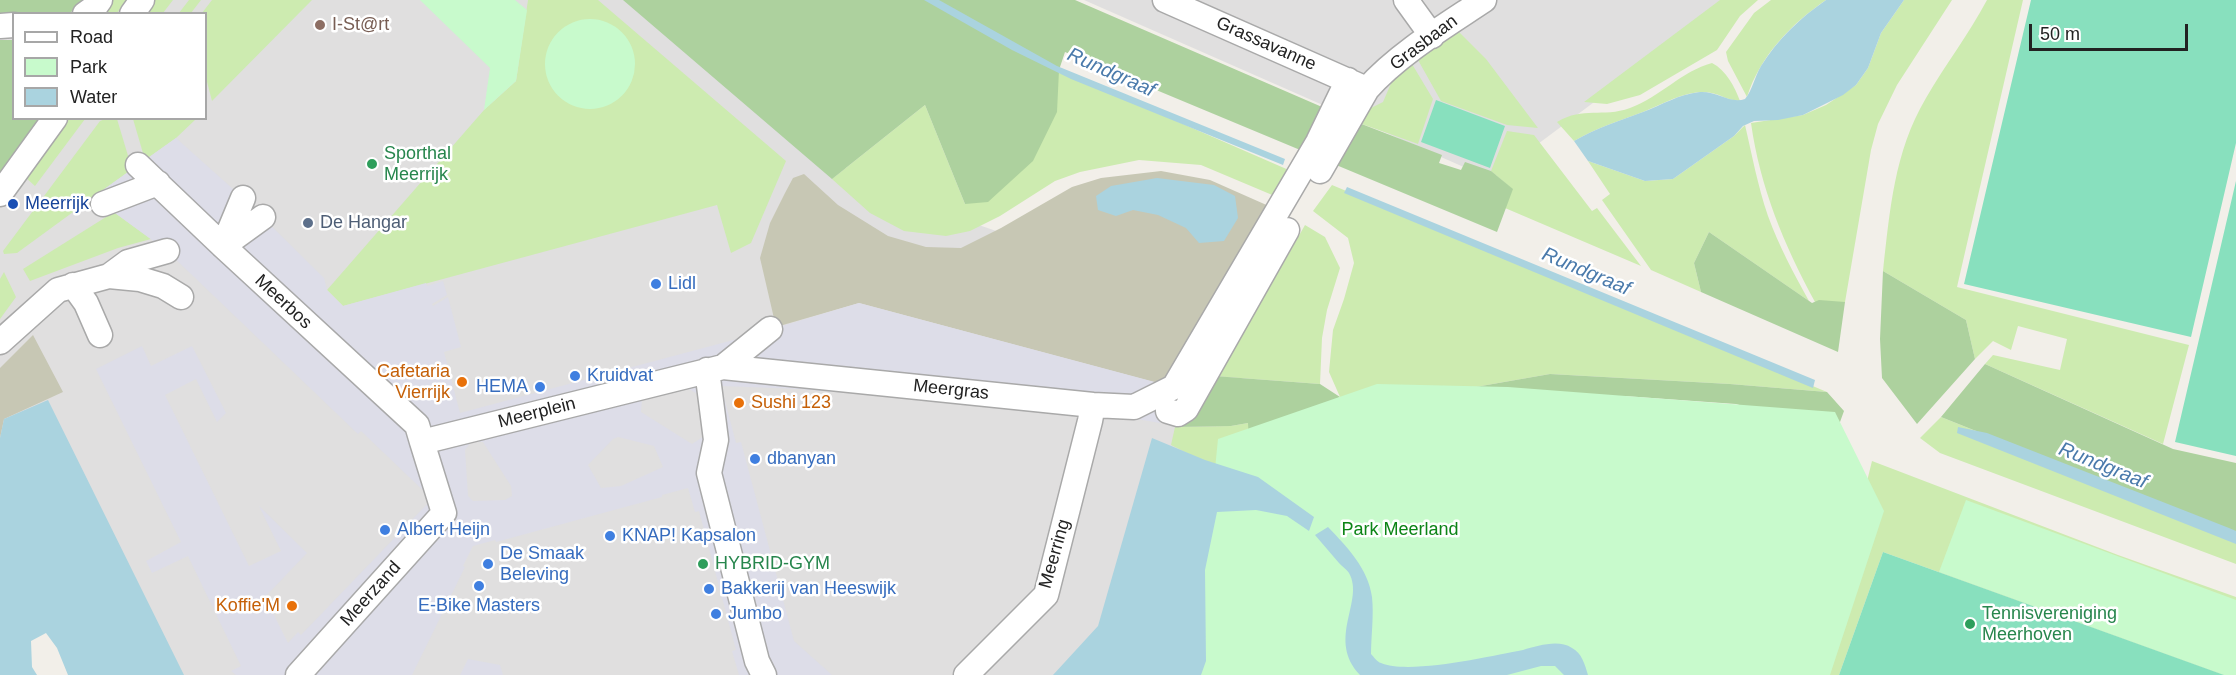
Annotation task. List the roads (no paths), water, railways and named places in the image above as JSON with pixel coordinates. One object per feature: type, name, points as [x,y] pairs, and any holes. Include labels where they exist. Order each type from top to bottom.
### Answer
[{"type":"street","points":[[88,12],[100,0]]},
{"type":"street","name":"Grassavanne","points":[[1165,0],[1358,85]]},
{"type":"street","points":[[1406,0],[1432,36]]},
{"type":"street","name":"Grasbaan","points":[[1358,85],[1376,79],[1484,0]]},
{"type":"street","points":[[1168,411],[1178,414],[1186,408],[1358,85]]},
{"type":"street","name":"Meergras","points":[[715,368],[1093,405],[1134,407],[1174,387],[1318,142],[1358,85]]},
{"type":"street","points":[[0,194],[54,120]]},
{"type":"street","name":"Meerbos","points":[[138,165],[417,425],[422,442]]},
{"type":"street","points":[[102,204],[158,183]]},
{"type":"street","points":[[223,246],[243,198]]},
{"type":"street","points":[[223,246],[262,217]]},
{"type":"street","points":[[109,276],[128,262],[167,251]]},
{"type":"street","points":[[0,342],[58,290],[109,276],[140,279],[163,286],[181,297]]},
{"type":"street","points":[[74,285],[86,303],[100,335]]},
{"type":"street","points":[[764,675],[757,661],[709,473],[716,440],[715,368],[770,328]]},
{"type":"street","name":"Meerplein","points":[[422,442],[715,368]]},
{"type":"street","name":"Meerring","points":[[966,675],[1046,595],[1093,405]]},
{"type":"street","name":"Meerzand","points":[[298,675],[444,513],[422,442]]},
{"type":"water","points":[[924,0],[939,0],[1057,66],[1285,159],[1283,165],[1071,79],[1012,50]]},
{"type":"water","points":[[1826,0],[1904,0],[1881,33],[1868,68],[1856,85],[1843,95],[1803,115],[1778,120],[1754,121],[1743,126],[1734,136],[1673,179],[1645,181],[1588,161],[1574,141],[1608,125],[1692,93],[1706,92],[1734,100],[1745,99],[1761,66],[1782,38],[1807,14]]},
{"type":"water","points":[[1157,178],[1214,185],[1235,196],[1238,218],[1224,241],[1199,243],[1186,228],[1158,215],[1133,210],[1116,216],[1098,210],[1096,196],[1111,186]]},
{"type":"water","points":[[1347,187],[1815,380],[1813,388],[1344,193]]},
{"type":"water","points":[[48,400],[184,675],[68,675],[57,648],[46,633],[31,641],[32,667],[37,675],[0,675],[0,438],[4,419]]},
{"type":"water","points":[[1958,427],[1987,433],[2229,528],[2236,531],[2236,544],[1957,433]]},
{"type":"water","points":[[1152,438],[1205,460],[1258,477],[1314,517],[1309,531],[1287,516],[1256,510],[1217,512],[1205,570],[1206,661],[1201,675],[1053,675],[1098,626]]},
{"type":"water","points":[[1328,527],[1356,559],[1370,586],[1373,604],[1371,654],[1377,661],[1394,666],[1430,666],[1548,644],[1561,644],[1578,653],[1588,675],[1564,675],[1555,666],[1541,666],[1507,675],[1360,675],[1350,661],[1346,648],[1353,584],[1348,572],[1315,535]]},
{"type":"place","name":"I-St@rt","points":[[320,25]]},
{"type":"place","name":"Sporthal Meerrijk","points":[[372,164]]},
{"type":"place","name":"Meerrijk","points":[[13,204]]},
{"type":"place","name":"De Hangar","points":[[308,223]]},
{"type":"place","name":"Lidl","points":[[656,284]]},
{"type":"place","name":"Kruidvat","points":[[575,376]]},
{"type":"place","name":"Cafetaria Vierrijk","points":[[462,382]]},
{"type":"place","name":"HEMA","points":[[540,387]]},
{"type":"place","name":"Sushi 123","points":[[739,403]]},
{"type":"place","name":"dbanyan","points":[[755,459]]},
{"type":"place","name":"Albert Heijn","points":[[385,530]]},
{"type":"place","name":"KNAP! Kapsalon","points":[[610,536]]},
{"type":"place","name":"De Smaak Beleving","points":[[488,564]]},
{"type":"place","name":"HYBRID-GYM","points":[[703,564]]},
{"type":"place","name":"E-Bike Masters","points":[[479,586]]},
{"type":"place","name":"Bakkerij van Heeswijk","points":[[709,589]]},
{"type":"place","name":"Koffie'M","points":[[292,606]]},
{"type":"place","name":"Jumbo","points":[[716,614]]},
{"type":"place","name":"Tennisvereniging Meerhoven","points":[[1970,624]]},
{"type":"water label","name":"Rundgraaf","points":[[1111,73]]},
{"type":"water label","name":"Rundgraaf","points":[[1586,272]]},
{"type":"water label","name":"Rundgraaf","points":[[2103,466]]},
{"type":"park label","name":"Park Meerland","points":[[1400,530]]}]
